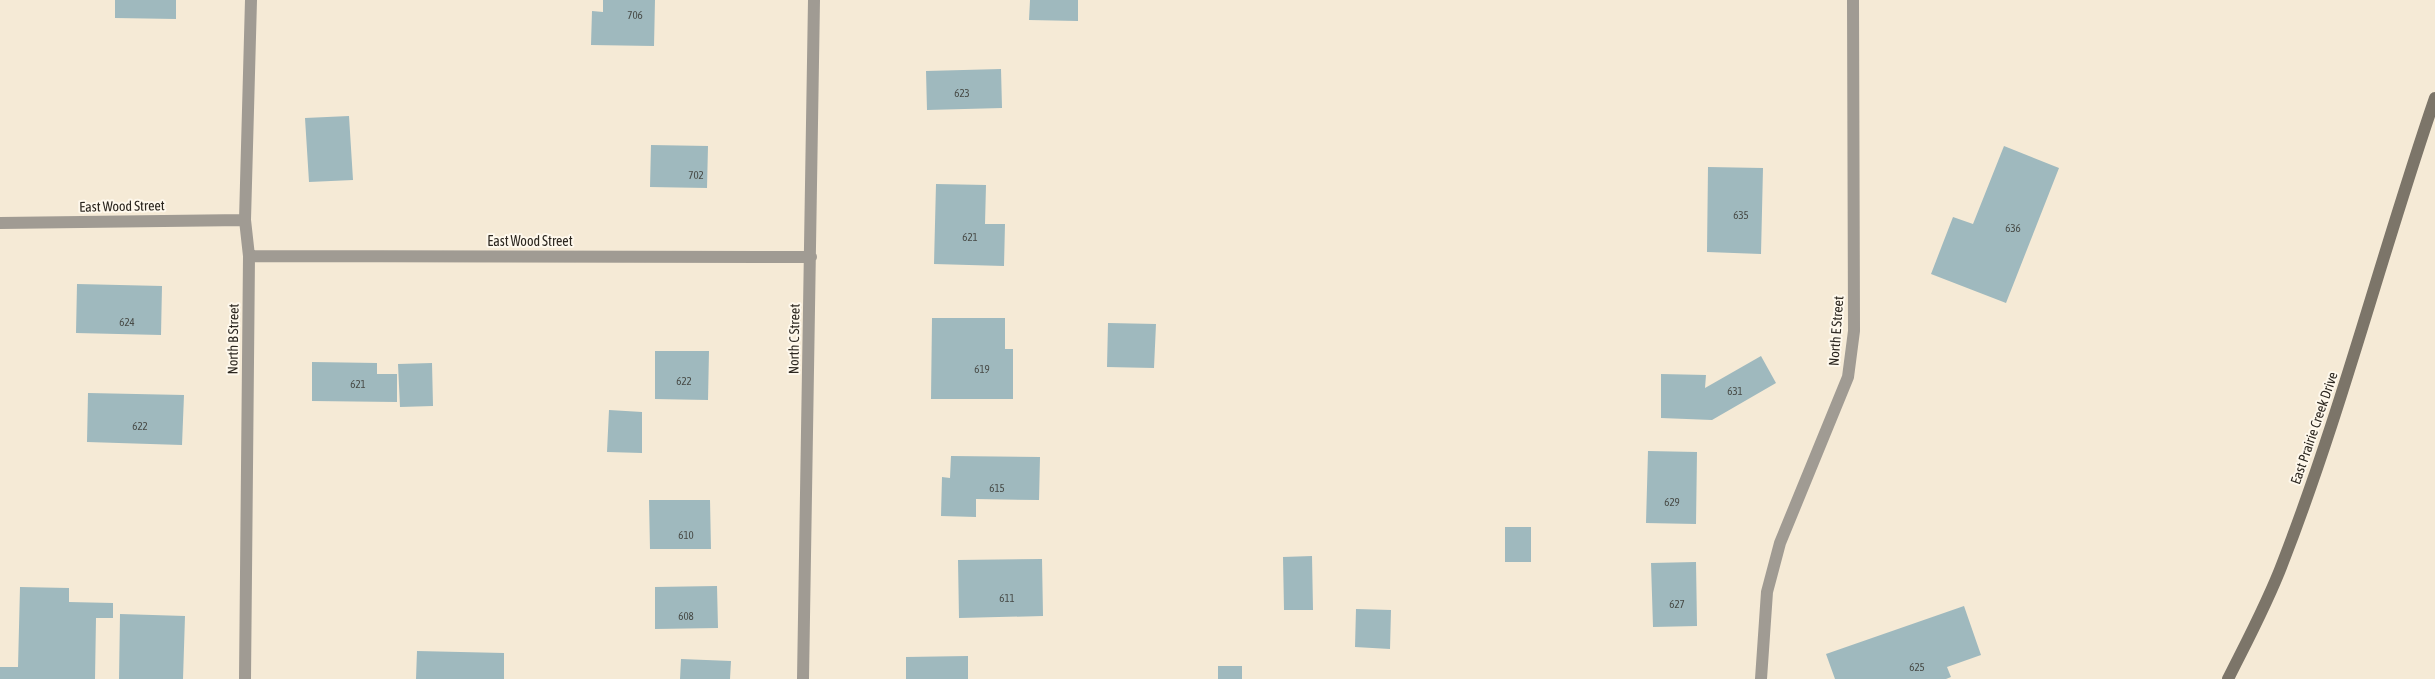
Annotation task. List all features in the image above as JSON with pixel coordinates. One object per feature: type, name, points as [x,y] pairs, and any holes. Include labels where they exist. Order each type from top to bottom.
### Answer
[{"type":"main road","name":"East Prairie Creek Drive","points":[[2228,679],[2282,564],[2332,428],[2407,178],[2435,98]]},
{"type":"street","name":"North B Street","points":[[245,679],[249,256],[245,220],[251,0]]},
{"type":"street","name":"North C Street","points":[[803,679],[814,0]]},
{"type":"street","name":"North E Street","points":[[1761,679],[1767,592],[1780,543],[1848,377],[1854,331],[1854,0]]},
{"type":"street","name":"East Wood Street","points":[[0,223],[245,220]]},
{"type":"street","name":"East Wood Street","points":[[249,256],[811,257]]},
{"type":"building","points":[[115,0],[176,0],[176,19],[115,18]]},
{"type":"building","points":[[603,0],[655,0],[654,46],[591,45],[592,11],[603,12]]},
{"type":"building","points":[[1030,0],[1078,0],[1078,21],[1029,20]]},
{"type":"building","points":[[1001,69],[1002,108],[927,110],[926,71]]},
{"type":"building","points":[[349,116],[353,180],[309,182],[305,118]]},
{"type":"building","points":[[651,145],[708,146],[707,188],[650,187]]},
{"type":"building","points":[[2004,146],[2059,168],[2006,303],[1931,274],[1953,217],[1973,224]]},
{"type":"building","points":[[1708,167],[1763,168],[1761,254],[1707,252]]},
{"type":"building","points":[[936,184],[986,185],[985,224],[1005,224],[1004,266],[934,264]]},
{"type":"building","points":[[77,284],[162,286],[161,335],[76,333]]},
{"type":"building","points":[[932,318],[1005,318],[1005,349],[1013,349],[1013,399],[931,399]]},
{"type":"building","points":[[1108,323],[1156,324],[1154,368],[1107,367]]},
{"type":"building","points":[[655,351],[709,351],[708,400],[655,399]]},
{"type":"building","points":[[1761,356],[1776,383],[1712,420],[1661,418],[1661,374],[1706,375],[1705,388]]},
{"type":"building","points":[[312,362],[377,363],[377,374],[397,374],[397,402],[312,401]]},
{"type":"building","points":[[432,363],[433,406],[400,407],[398,364]]},
{"type":"building","points":[[88,393],[184,395],[182,445],[87,442]]},
{"type":"building","points":[[609,410],[642,412],[642,453],[607,452]]},
{"type":"building","points":[[1648,451],[1697,452],[1696,524],[1646,523]]},
{"type":"building","points":[[951,456],[1040,457],[1039,500],[976,499],[976,517],[941,516],[942,477],[950,478]]},
{"type":"building","points":[[649,500],[710,500],[711,549],[650,549]]},
{"type":"building","points":[[1505,527],[1531,527],[1531,562],[1505,562]]},
{"type":"building","points":[[1312,556],[1313,610],[1284,610],[1283,557]]},
{"type":"building","points":[[1042,559],[1043,616],[959,618],[958,560]]},
{"type":"building","points":[[1696,562],[1697,626],[1653,627],[1651,563]]},
{"type":"building","points":[[717,586],[718,628],[655,629],[655,587]]},
{"type":"building","points":[[20,587],[69,588],[69,602],[113,603],[113,618],[96,618],[95,679],[0,679],[0,667],[18,667]]},
{"type":"building","points":[[1964,606],[1981,655],[1947,667],[1951,677],[1946,679],[1835,679],[1826,654]]},
{"type":"building","points":[[1356,609],[1391,610],[1390,649],[1355,647]]},
{"type":"building","points":[[120,614],[185,616],[183,679],[119,679]]},
{"type":"building","points":[[417,651],[504,653],[504,679],[416,679]]},
{"type":"building","points":[[968,656],[968,679],[906,679],[906,657]]},
{"type":"building","points":[[681,659],[731,661],[730,679],[680,679]]},
{"type":"building","points":[[1218,666],[1242,666],[1242,679],[1218,679]]}]
